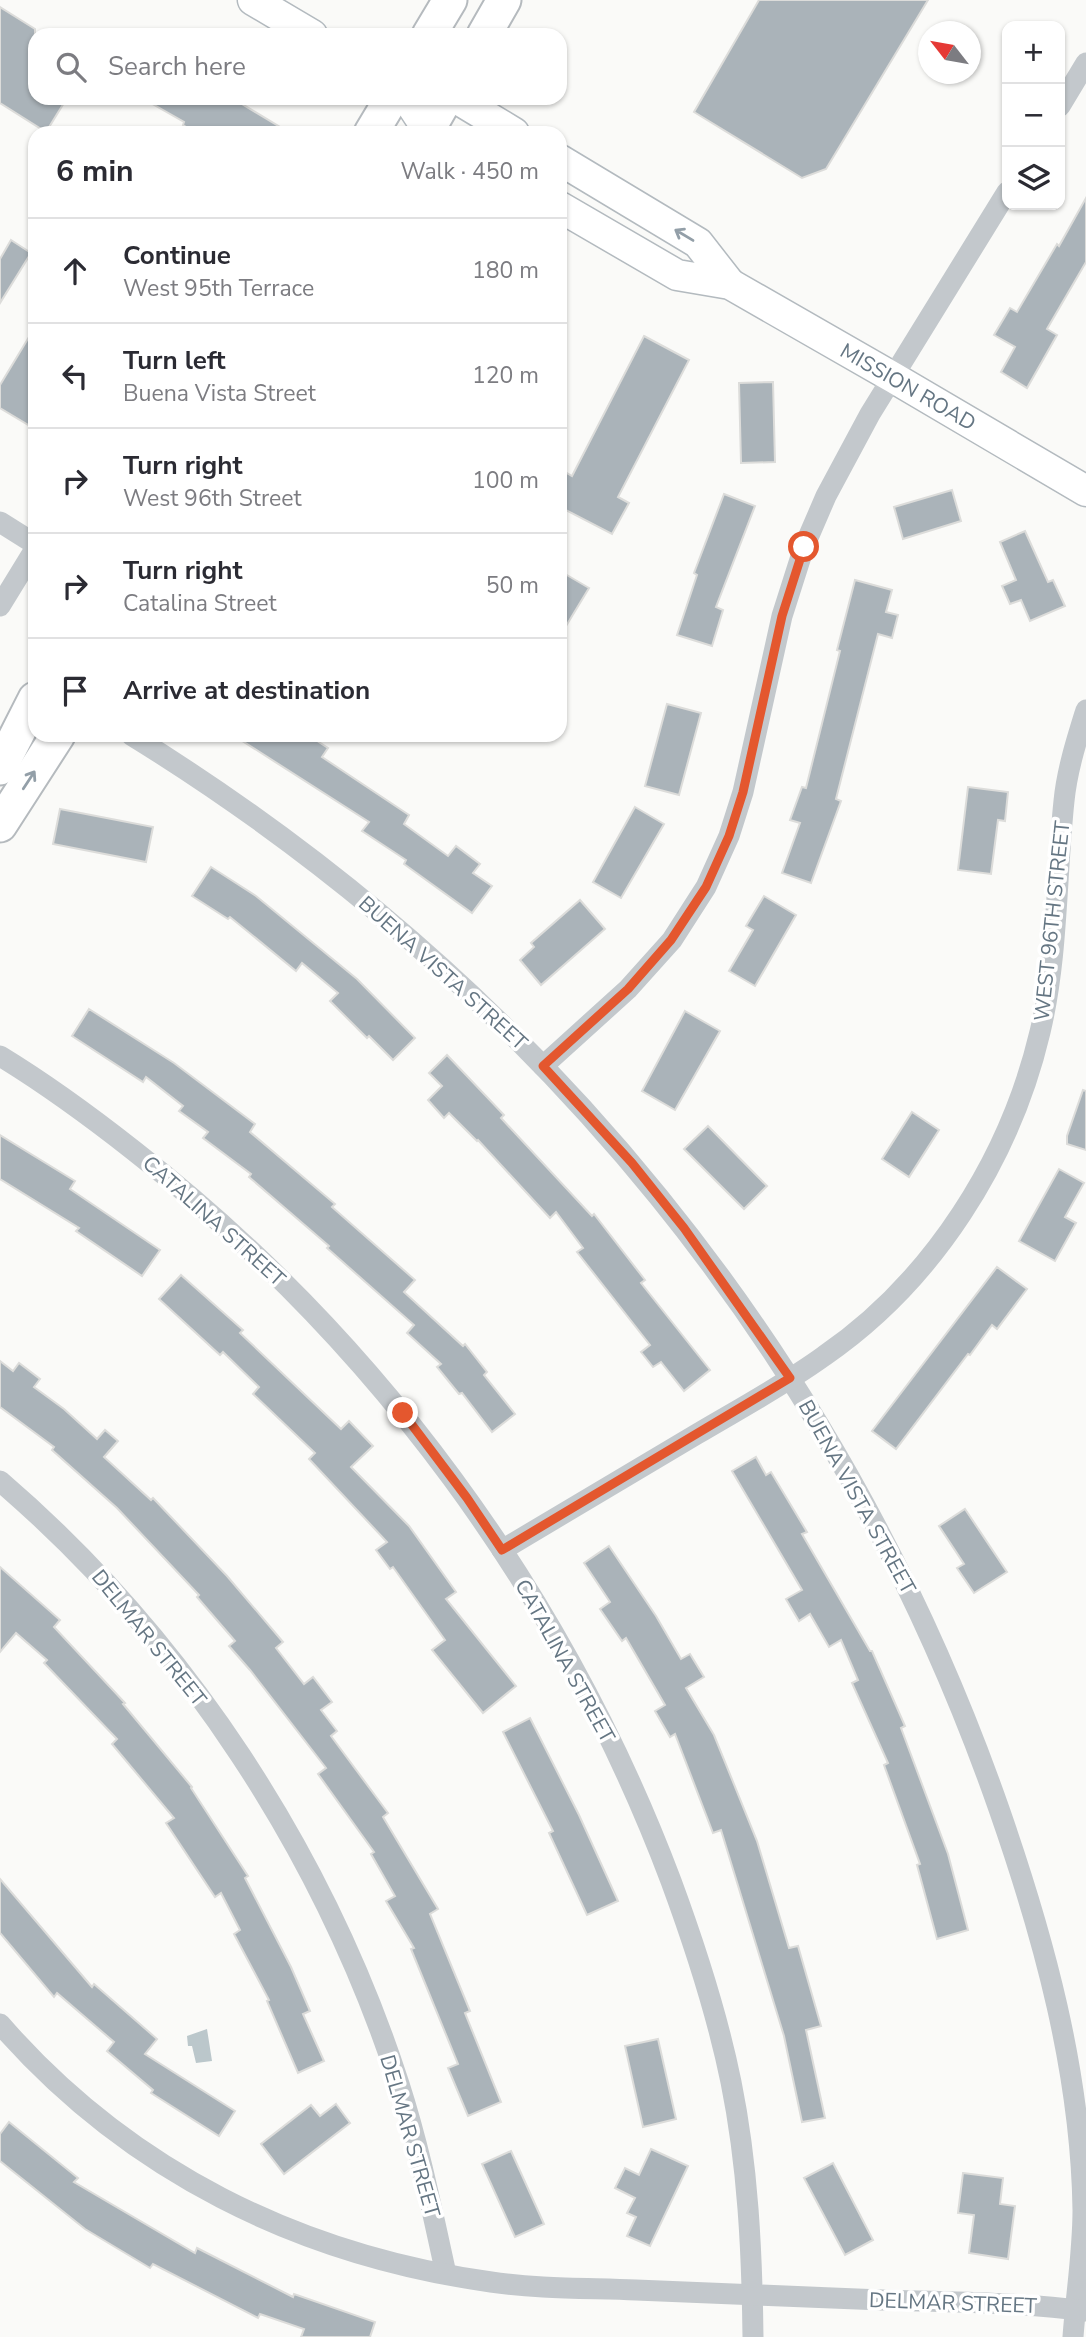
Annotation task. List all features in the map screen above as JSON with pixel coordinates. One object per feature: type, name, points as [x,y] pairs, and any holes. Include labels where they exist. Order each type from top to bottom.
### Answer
[{"type":"main road","points":[[253,0],[300,28]]},
{"type":"main road","points":[[433,28],[450,0]]},
{"type":"main road","points":[[488,28],[504,0]]},
{"type":"main road","points":[[375,126],[388,105]]},
{"type":"main road","points":[[412,105],[425,126]]},
{"type":"main road","points":[[432,126],[442,105]]},
{"type":"main road","points":[[468,105],[502,126]]},
{"type":"main road","name":"MISSION ROAD","points":[[567,164],[698,243],[730,284]]},
{"type":"main road","name":"MISSION ROAD","points":[[567,210],[677,275],[730,284],[1086,491]]},
{"type":"main road","points":[[0,768],[28,713]]},
{"type":"main road","points":[[0,825],[53,742]]},
{"type":"street","points":[[1065,98],[1086,63]]},
{"type":"street","points":[[543,1066],[636,979],[671,940],[706,887],[729,836],[743,792],[782,616],[804,547],[826,496],[870,414],[1002,200]]},
{"type":"street","points":[[0,522],[28,541]]},
{"type":"street","points":[[0,606],[28,558]]},
{"type":"street","name":"WEST 96TH STREET","points":[[502,1550],[826,1355],[875,1315],[922,1268],[966,1207],[999,1150],[1024,1091],[1041,1031],[1049,982],[1064,798],[1086,710]]},
{"type":"street","name":"BUENA VISTA STREET","points":[[142,742],[234,802],[300,850],[390,922],[448,973],[543,1066],[632,1163],[684,1228],[811,1408],[895,1560],[946,1671],[980,1754],[1020,1868],[1050,1976],[1070,2070],[1083,2213],[1081,2310],[1073,2337]]},
{"type":"street","name":"CATALINA STREET","points":[[0,1056],[99,1124],[183,1188],[264,1262],[350,1351],[403,1413],[467,1498],[568,1659],[609,1736],[651,1828],[686,1921],[712,2004],[731,2082],[748,2194],[753,2256],[754,2337]]},
{"type":"street","name":"DELMAR STREET","points":[[0,1482],[42,1518],[94,1570],[152,1636],[214,1718],[266,1794],[319,1890],[362,1984],[399,2084],[424,2175],[446,2274],[492,2282],[1035,2305],[1081,2310]]},
{"type":"street","points":[[0,2024],[29,2057],[91,2112],[156,2160],[217,2197],[285,2229],[344,2250],[446,2274]]},
{"type":"street","points":[[1083,2213],[1086,2178]]},
{"type":"shaded area","points":[[207,2029],[212,2061],[196,2063],[192,2046],[188,2046],[187,2036]]},
{"type":"building","points":[[759,0],[928,0],[826,169],[802,178],[694,112]]},
{"type":"building","points":[[0,7],[33,28],[28,28],[28,105],[63,105],[50,126],[36,126],[0,103]]},
{"type":"building","points":[[154,105],[244,105],[278,126],[185,126],[184,122]]},
{"type":"building","points":[[1086,198],[1086,262],[1047,329],[1057,335],[1027,388],[1001,372],[1015,347],[994,335],[1010,308],[1017,312]]},
{"type":"building","points":[[11,240],[28,251],[28,258],[0,303],[0,259]]},
{"type":"building","points":[[644,336],[689,360],[618,497],[629,503],[612,534],[567,511],[567,473],[572,476]]},
{"type":"building","points":[[28,339],[28,425],[0,408],[0,385]]},
{"type":"building","points":[[773,382],[775,462],[741,463],[739,383]]},
{"type":"building","points":[[952,490],[961,521],[903,539],[894,507]]},
{"type":"building","points":[[724,494],[755,506],[716,607],[723,610],[712,646],[677,635],[697,575],[694,573]]},
{"type":"building","points":[[1025,531],[1048,582],[1053,580],[1065,606],[1030,621],[1021,600],[1010,604],[1002,586],[1016,580],[1000,542]]},
{"type":"building","points":[[567,575],[589,588],[567,624]]},
{"type":"building","points":[[855,580],[892,590],[886,612],[898,615],[892,638],[878,634],[836,799],[841,801],[811,883],[782,873],[800,823],[790,820],[802,787],[806,788]]},
{"type":"building","points":[[667,704],[701,713],[679,795],[645,786]]},
{"type":"building","points":[[244,742],[319,742],[328,748],[322,757],[409,815],[404,824],[448,856],[456,846],[480,864],[473,873],[492,886],[472,913],[404,864],[406,860],[362,831],[369,822]]},
{"type":"building","points":[[968,787],[1008,792],[1005,821],[998,820],[991,874],[958,870]]},
{"type":"building","points":[[635,807],[664,824],[621,898],[593,882]]},
{"type":"building","points":[[60,809],[153,827],[146,862],[53,844]]},
{"type":"building","points":[[211,867],[256,896],[357,979],[415,1038],[393,1060],[330,1001],[338,993],[302,963],[296,971],[230,917],[228,919],[192,896]]},
{"type":"building","points":[[764,896],[796,915],[755,986],[729,971],[753,930],[746,926]]},
{"type":"building","points":[[580,900],[605,929],[541,985],[520,960],[534,947],[531,943]]},
{"type":"building","points":[[89,1009],[174,1063],[255,1124],[250,1132],[335,1204],[332,1207],[415,1280],[404,1292],[463,1346],[465,1344],[487,1372],[484,1375],[515,1414],[492,1432],[462,1393],[459,1394],[437,1367],[441,1364],[407,1333],[414,1325],[249,1177],[251,1174],[203,1138],[208,1132],[179,1111],[183,1106],[146,1077],[143,1082],[72,1036]]},
{"type":"building","points":[[685,1011],[720,1031],[675,1110],[642,1091]]},
{"type":"building","points":[[447,1055],[504,1115],[501,1118],[592,1216],[594,1214],[645,1280],[641,1283],[710,1370],[684,1391],[661,1362],[653,1367],[641,1352],[650,1345],[577,1252],[583,1248],[556,1212],[550,1218],[478,1140],[449,1113],[444,1118],[428,1100],[442,1086],[429,1073]]},
{"type":"building","points":[[1083,1090],[1086,1091],[1086,1150],[1067,1144],[1067,1136]]},
{"type":"building","points":[[912,1112],[939,1130],[909,1177],[882,1159]]},
{"type":"building","points":[[708,1126],[767,1186],[744,1209],[684,1149]]},
{"type":"building","points":[[0,1135],[75,1181],[70,1189],[160,1250],[142,1276],[76,1231],[79,1228],[0,1179]]},
{"type":"building","points":[[1059,1169],[1084,1183],[1065,1217],[1076,1223],[1055,1261],[1019,1241]]},
{"type":"building","points":[[997,1267],[1027,1289],[997,1329],[992,1325],[970,1355],[968,1354],[896,1449],[872,1431]]},
{"type":"building","points":[[181,1275],[243,1330],[240,1333],[341,1429],[349,1421],[373,1446],[351,1467],[409,1526],[456,1592],[446,1599],[516,1686],[483,1713],[432,1650],[445,1640],[393,1567],[390,1569],[376,1550],[387,1542],[309,1459],[315,1453],[253,1394],[259,1387],[223,1352],[220,1355],[159,1299]]},
{"type":"building","points":[[0,1361],[13,1371],[19,1363],[40,1379],[34,1387],[64,1409],[97,1439],[105,1430],[118,1441],[104,1457],[151,1500],[153,1498],[227,1576],[283,1642],[276,1648],[304,1684],[313,1677],[332,1702],[321,1710],[337,1731],[331,1736],[388,1813],[383,1817],[438,1909],[430,1914],[470,2011],[465,2013],[501,2102],[468,2116],[448,2068],[458,2064],[411,1949],[414,1948],[386,1901],[395,1896],[371,1854],[374,1852],[318,1774],[326,1768],[229,1646],[235,1641],[197,1597],[199,1595],[117,1508],[52,1450],[54,1447],[0,1407]]},
{"type":"building","points":[[756,1457],[766,1475],[771,1472],[807,1532],[802,1534],[872,1651],[905,1726],[901,1728],[948,1854],[968,1930],[937,1939],[917,1865],[920,1864],[884,1765],[888,1763],[852,1683],[858,1680],[841,1640],[829,1647],[810,1614],[799,1621],[786,1599],[802,1590],[732,1471]]},
{"type":"building","points":[[965,1509],[1007,1572],[974,1593],[957,1568],[964,1564],[939,1526]]},
{"type":"building","points":[[609,1546],[681,1659],[690,1654],[704,1677],[686,1688],[714,1735],[757,1841],[789,1948],[798,1946],[821,2026],[806,2030],[825,2118],[802,2122],[784,2036],[721,1830],[713,1833],[675,1734],[670,1737],[655,1711],[665,1705],[626,1638],[622,1641],[600,1609],[610,1602],[584,1563]]},
{"type":"building","points":[[0,1567],[60,1620],[54,1627],[125,1703],[123,1704],[192,1787],[248,1876],[245,1878],[291,1967],[310,2011],[303,2014],[324,2061],[298,2073],[267,2001],[269,2000],[234,1934],[240,1930],[221,1893],[215,1897],[166,1823],[174,1818],[112,1744],[117,1739],[44,1663],[47,1660],[16,1633],[0,1652]]},
{"type":"building","points":[[530,1718],[579,1815],[618,1901],[587,1915],[549,1833],[553,1831],[503,1732]]},
{"type":"building","points":[[0,1879],[92,1987],[94,1984],[157,2039],[145,2054],[235,2111],[219,2136],[151,2093],[153,2090],[107,2051],[114,2042],[57,1993],[54,1997],[0,1933]]},
{"type":"building","points":[[658,2039],[676,2119],[643,2127],[625,2046]]},
{"type":"building","points":[[336,2104],[350,2123],[284,2174],[261,2144],[311,2105],[320,2116]]},
{"type":"building","points":[[9,2122],[78,2178],[74,2182],[195,2253],[197,2248],[293,2297],[294,2294],[375,2322],[370,2337],[301,2337],[304,2329],[260,2314],[258,2318],[153,2264],[150,2268],[85,2229],[0,2161],[0,2134]]},
{"type":"building","points":[[651,2149],[688,2166],[650,2246],[627,2236],[636,2217],[627,2213],[635,2198],[615,2188],[625,2168],[639,2175]]},
{"type":"building","points":[[511,2151],[544,2224],[515,2237],[482,2164]]},
{"type":"building","points":[[833,2163],[873,2240],[845,2255],[804,2178]]},
{"type":"building","points":[[963,2173],[1003,2178],[1000,2204],[1015,2206],[1008,2259],[969,2253],[974,2215],[958,2213]]},
{"type":"route","points":[[403,1413],[502,1550],[790,1378],[684,1228],[632,1163],[543,1066],[628,989],[671,940],[706,887],[729,836],[743,792],[767,676],[782,616],[804,547]]}]
